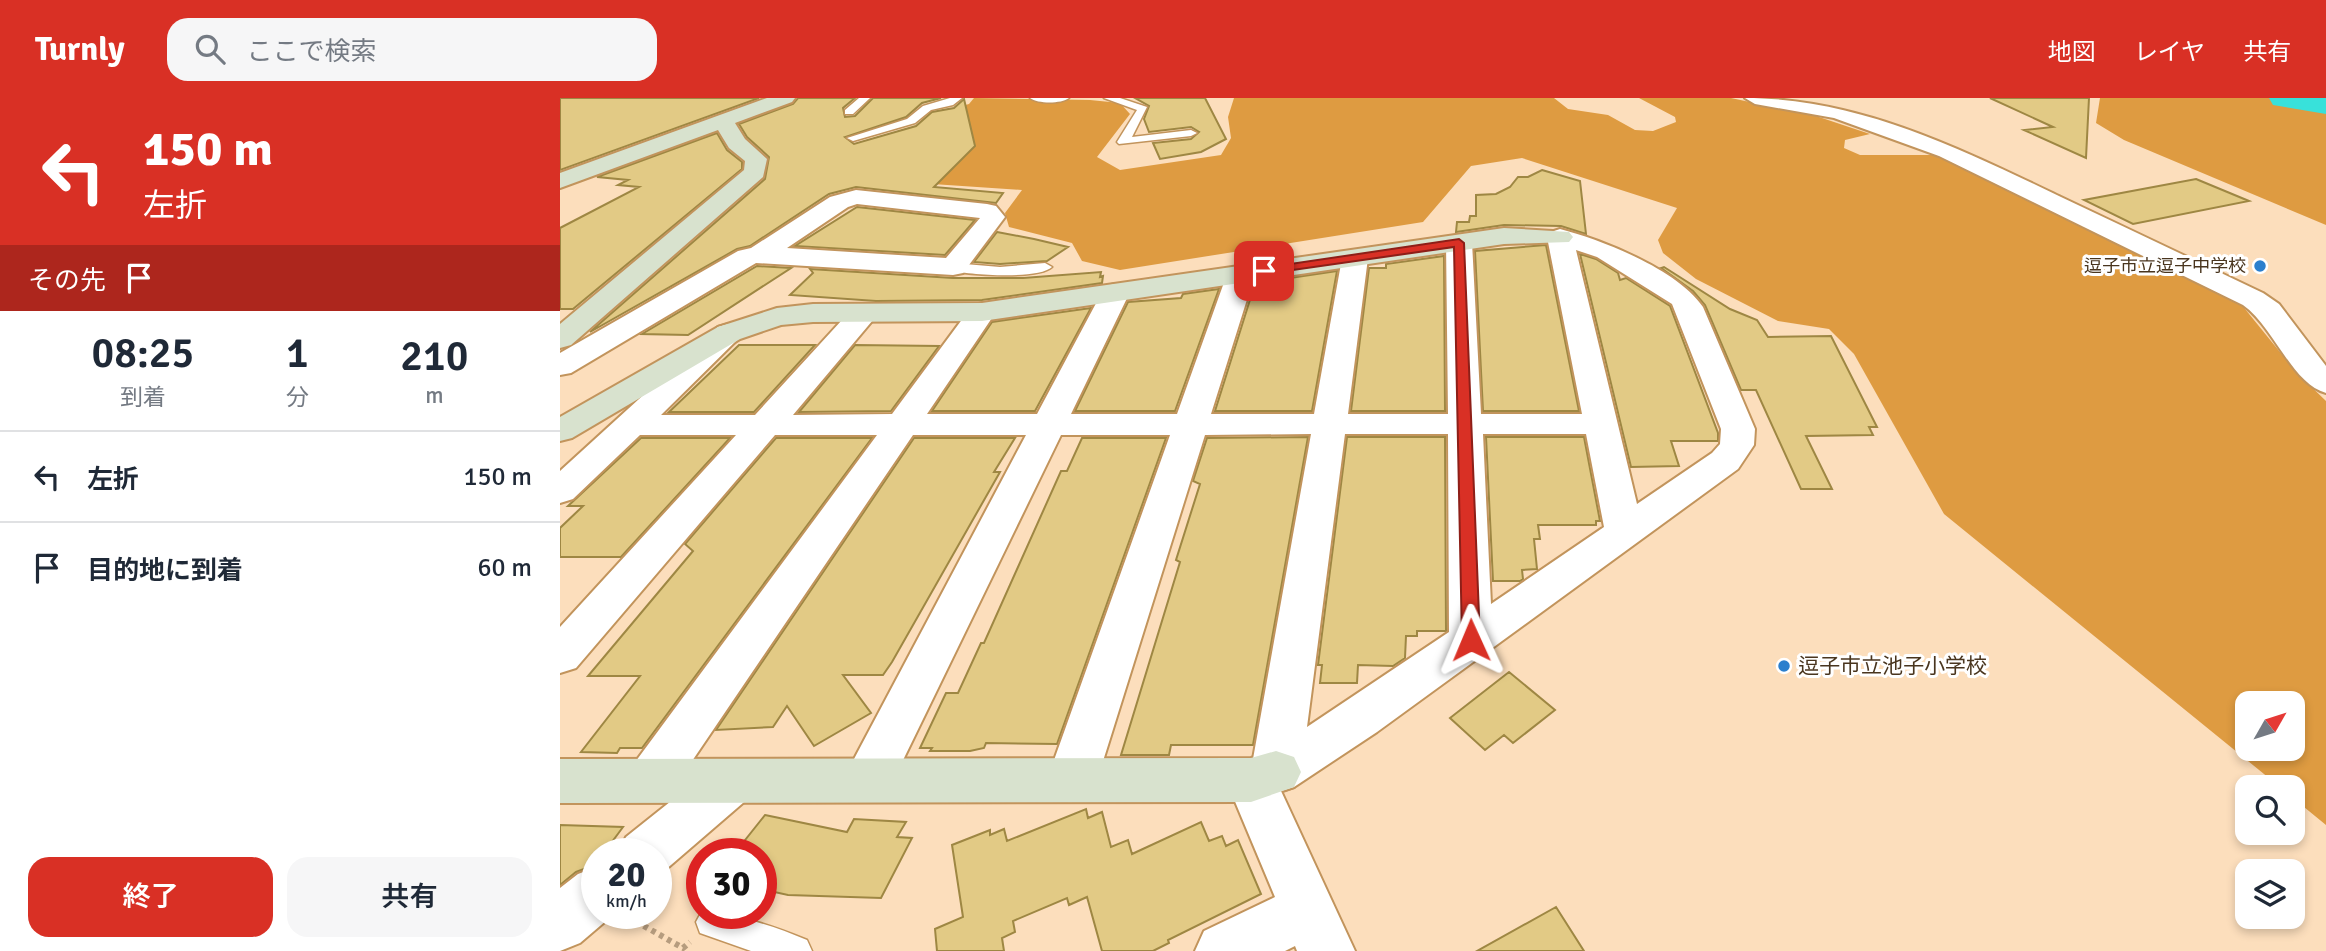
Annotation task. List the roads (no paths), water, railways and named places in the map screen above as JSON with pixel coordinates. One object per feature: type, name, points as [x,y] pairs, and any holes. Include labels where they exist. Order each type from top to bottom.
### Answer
[{"type":"street","points":[[560,181],[785,98]]},
{"type":"street","points":[[1755,98],[1838,113],[1947,151],[2253,299],[2269,310],[2317,376],[2326,383]]},
{"type":"street","points":[[560,339],[755,172],[755,159],[737,143],[723,121]]},
{"type":"street","points":[[560,366],[747,257],[760,254],[953,267],[993,217],[988,211],[856,197],[839,202],[760,254]]},
{"type":"street","points":[[560,431],[729,333],[777,317],[813,313],[982,312],[1504,236],[1560,237],[1606,251],[1682,298],[1689,307],[1738,429],[1737,445],[1725,461],[1471,640],[1264,776],[870,776],[733,781],[560,781]]},
{"type":"street","points":[[1560,237],[1625,534]]},
{"type":"street","points":[[1459,243],[1471,640]]},
{"type":"street","points":[[1224,951],[1317,930],[1264,776],[1355,258]]},
{"type":"street","points":[[1073,777],[1241,274]]},
{"type":"street","points":[[870,776],[1116,292]]},
{"type":"street","points":[[651,780],[982,312]]},
{"type":"street","points":[[560,656],[863,314]]},
{"type":"street","points":[[560,491],[729,333]]},
{"type":"street","points":[[631,425],[1602,424]]},
{"type":"street","points":[[664,838],[733,781]]},
{"type":"street","points":[[560,923],[581,906]]},
{"type":"lane","points":[[849,112],[864,98]]},
{"type":"lane","points":[[853,138],[911,121],[927,108],[949,103],[957,98]]},
{"type":"lane","points":[[1035,98],[1064,98]]},
{"type":"lane","points":[[1109,98],[1143,109],[1123,142],[1191,133]]},
{"type":"lane","points":[[953,267],[1000,271],[1045,267]]},
{"type":"lane","points":[[732,929],[796,951]]},
{"type":"waterway","points":[[2284,98],[2326,105]]},
{"type":"place","name":"逗子市立逗子中学校","points":[[2260,266]]},
{"type":"place","name":"逗子市立池子小学校","points":[[1784,666]]}]
